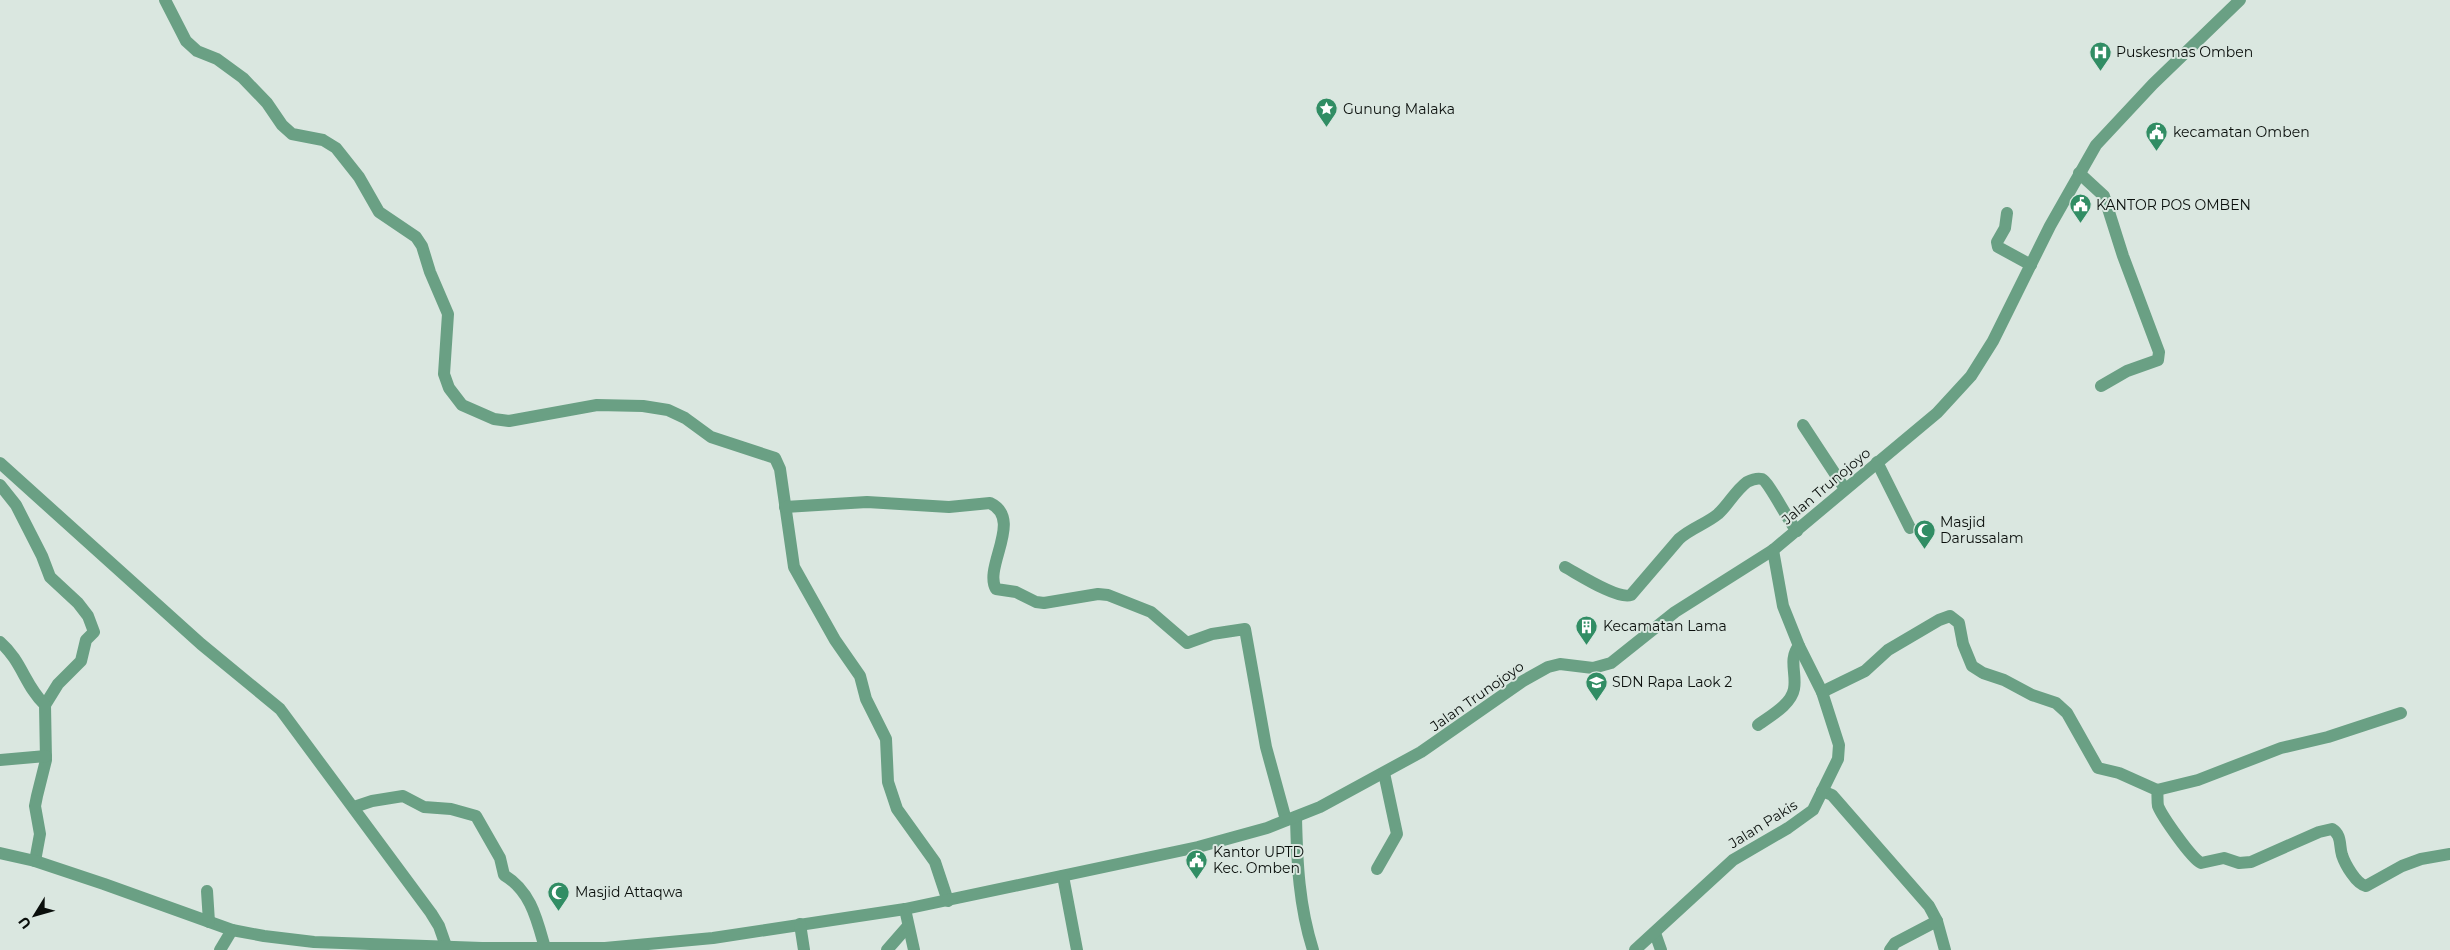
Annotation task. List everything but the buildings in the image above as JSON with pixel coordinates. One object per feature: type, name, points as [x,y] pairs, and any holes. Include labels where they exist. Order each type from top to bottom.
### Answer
[{"type":"street","points":[[165,0],[186,41],[197,51],[217,58],[243,78],[267,103],[286,130],[292,134],[322,140],[336,148],[359,178],[379,212],[416,237],[422,246],[430,272],[448,314],[444,374],[449,388],[462,405],[485,416],[509,421],[597,405],[630,404],[668,410],[685,418],[711,437],[775,458],[780,469],[794,567],[835,640],[860,676],[866,699],[886,739],[886,773],[893,799],[907,824],[935,862],[948,901]]},
{"type":"street","name":"Jalan Trunojoyo","points":[[0,853],[35,861],[232,930],[291,940],[446,946],[605,949],[713,938],[948,901],[1198,847],[1252,833],[1291,819],[1320,807],[1444,738],[1523,681],[1548,667],[1560,664],[1593,668],[1611,663],[1661,621],[1773,550],[1937,413],[1971,376],[1993,341],[2088,156],[2109,131],[2186,51],[2240,0]]},
{"type":"street","points":[[2079,173],[2104,196],[2159,352],[2158,360],[2153,363],[2127,371],[2101,386]]},
{"type":"street","points":[[2007,214],[2005,228],[1997,242],[1998,247],[2031,265]]},
{"type":"street","points":[[1803,425],[1845,489]]},
{"type":"street","points":[[1877,462],[1910,528]]},
{"type":"street","points":[[0,463],[201,644],[280,709],[431,913],[439,926],[446,946]]},
{"type":"street","points":[[1564,567],[1616,594],[1625,597],[1631,596],[1683,535],[1718,514],[1738,490],[1755,479],[1761,479],[1768,484],[1788,520],[1797,530]]},
{"type":"street","points":[[0,485],[16,505],[42,556],[50,577],[78,603],[88,616],[94,632],[85,642],[85,653],[81,661],[58,684],[45,705],[46,756],[36,801],[40,834],[35,861]]},
{"type":"street","points":[[785,507],[867,502],[949,507],[990,503],[1000,513],[1003,530],[994,572],[996,589],[1016,592],[1036,602],[1044,603],[1098,594],[1108,595],[1151,612],[1187,643],[1212,634],[1245,629],[1266,746],[1291,819],[1301,905],[1313,950]]},
{"type":"street","name":"Jalan Pakis","points":[[1635,950],[1740,855],[1788,828],[1813,810],[1839,754],[1834,727],[1822,692],[1798,646],[1783,606],[1773,550]]},
{"type":"street","points":[[1822,692],[1865,671],[1888,650],[1938,620],[1950,616],[1959,623],[1968,659],[1978,671],[2004,680],[2032,695],[2056,703],[2072,719],[2098,768],[2119,773],[2157,790],[2198,780],[2281,748],[2328,738],[2401,713]]},
{"type":"street","points":[[0,642],[19,662],[34,695],[45,705]]},
{"type":"street","points":[[1758,725],[1777,711],[1792,695],[1794,688],[1794,655],[1798,646]]},
{"type":"street","points":[[0,760],[46,756]]},
{"type":"street","points":[[1377,869],[1397,834],[1384,773]]},
{"type":"street","points":[[2157,790],[2158,804],[2161,811],[2184,846],[2200,863],[2224,858],[2239,863],[2251,862],[2329,829],[2335,831],[2345,862],[2356,879],[2364,886],[2371,885],[2402,866],[2421,859],[2450,854]]},
{"type":"street","points":[[1822,791],[1832,795],[1874,846],[1929,906],[1937,921],[1945,950]]},
{"type":"street","points":[[354,807],[372,801],[403,796],[424,808],[451,809],[476,816],[500,858],[504,875],[510,878],[532,904],[545,948]]},
{"type":"street","points":[[1063,876],[1077,950]]},
{"type":"street","points":[[207,891],[209,922]]},
{"type":"street","points":[[904,909],[914,950]]},
{"type":"street","points":[[1890,950],[1895,944],[1937,921]]},
{"type":"street","points":[[800,924],[804,950]]},
{"type":"street","points":[[887,950],[908,926]]},
{"type":"street","points":[[220,950],[232,930]]},
{"type":"street","points":[[1655,933],[1661,950]]},
{"type":"place","name":"Puskesmas Omben","points":[[2100,71]]},
{"type":"place","name":"Gunung Malaka","points":[[1327,128]]},
{"type":"place","name":"kecamatan Omben","points":[[2157,151]]},
{"type":"place","name":"KANTOR POS OMBEN","points":[[2080,224]]},
{"type":"place","name":"Masjid Darussalam","points":[[1924,549]]},
{"type":"place","name":"Kecamatan Lama","points":[[1587,645]]},
{"type":"place","name":"SDN Rapa Laok 2","points":[[1596,701]]},
{"type":"place","name":"Kantor UPTD Kec. Omben","points":[[1197,879]]},
{"type":"place","name":"Masjid Attaqwa","points":[[559,911]]}]
